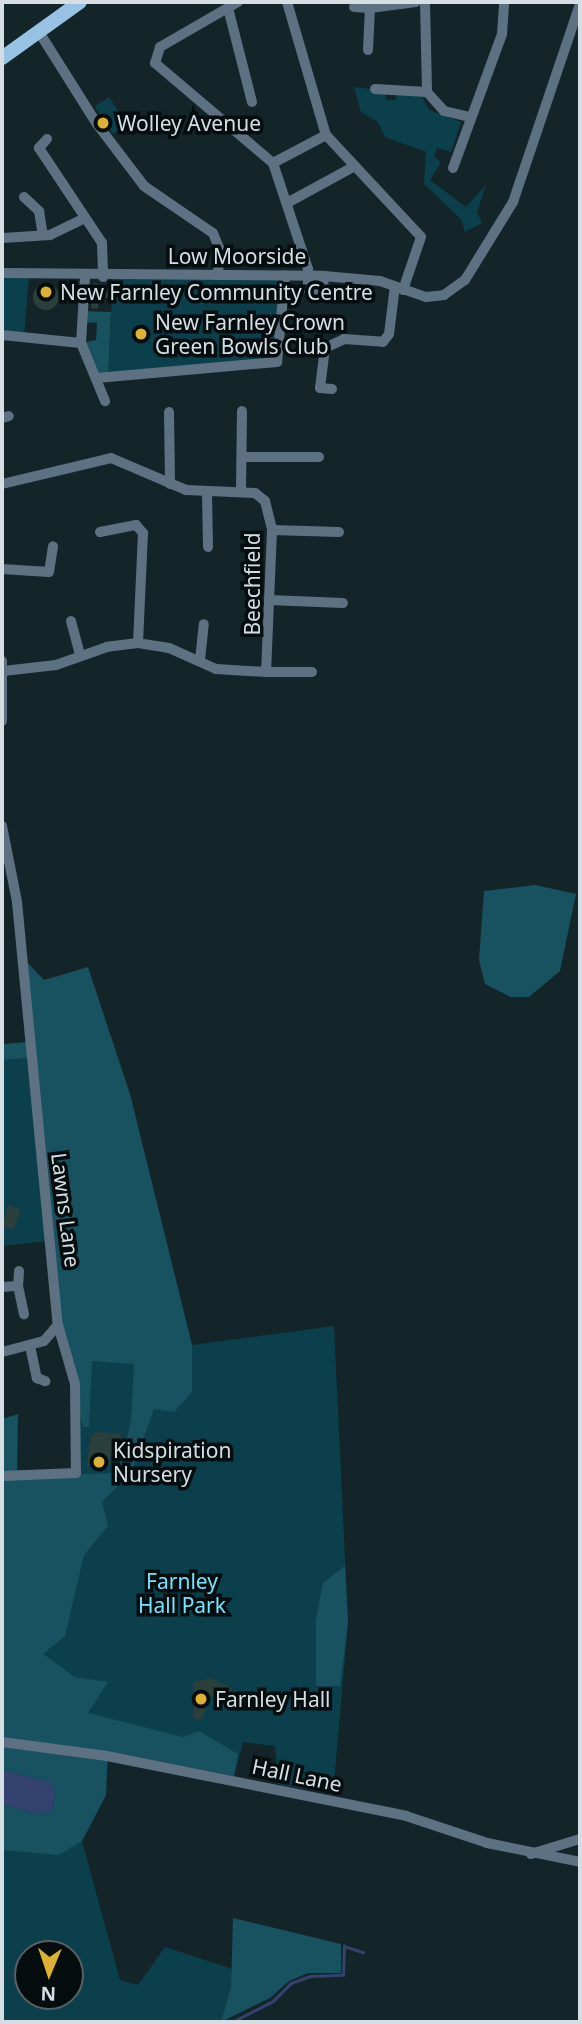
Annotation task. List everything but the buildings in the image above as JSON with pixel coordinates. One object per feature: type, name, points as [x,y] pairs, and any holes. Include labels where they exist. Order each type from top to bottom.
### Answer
[{"type":"main road","points":[[2,58],[80,2]]},
{"type":"street","points":[[287,2],[326,135],[421,237],[399,288],[389,334],[383,342],[344,339],[325,348],[320,388],[332,389]]},
{"type":"street","points":[[354,7],[370,8],[416,2]]},
{"type":"street","points":[[425,2],[427,92],[444,111],[470,117]]},
{"type":"street","points":[[453,168],[502,34],[504,2]]},
{"type":"street","name":"Low Moorside","points":[[2,273],[85,277],[309,275],[399,288],[426,297],[444,295],[465,280],[513,202],[580,4]]},
{"type":"street","points":[[252,102],[233,5],[156,52],[157,67],[273,163],[309,275]]},
{"type":"street","points":[[370,8],[372,43]]},
{"type":"street","points":[[38,32],[144,186],[213,233],[220,250],[218,275]]},
{"type":"street","points":[[376,89],[427,92]]},
{"type":"street","points":[[273,163],[326,135]]},
{"type":"street","points":[[47,139],[39,148],[102,243],[103,277]]},
{"type":"street","points":[[287,203],[353,167]]},
{"type":"street","points":[[24,197],[39,211],[43,235]]},
{"type":"street","points":[[3,237],[43,235],[85,218]]},
{"type":"street","points":[[97,378],[277,362],[285,275]]},
{"type":"street","points":[[85,277],[81,342],[105,401]]},
{"type":"street","points":[[2,335],[81,342]]},
{"type":"street","points":[[2,482],[111,458],[170,484],[207,494],[241,491],[242,411]]},
{"type":"street","points":[[169,412],[170,484]]},
{"type":"street","points":[[242,457],[319,457]]},
{"type":"street","name":"Beechfield","points":[[241,491],[265,501],[272,530],[266,672]]},
{"type":"street","points":[[207,494],[208,547]]},
{"type":"street","points":[[100,532],[136,525],[143,533],[138,643]]},
{"type":"street","points":[[272,530],[340,532]]},
{"type":"street","points":[[49,572],[53,546]]},
{"type":"street","points":[[2,569],[49,572],[60,578]]},
{"type":"street","points":[[269,600],[344,603]]},
{"type":"street","points":[[71,621],[80,654]]},
{"type":"street","points":[[200,660],[204,624]]},
{"type":"street","points":[[2,721],[2,666],[56,665],[80,654],[138,643],[200,660],[216,669],[312,672]]},
{"type":"street","name":"Lawns Lane","points":[[2,826],[17,902],[58,1325],[75,1384],[76,1473],[2,1476]]},
{"type":"street","points":[[19,1271],[18,1286],[24,1314]]},
{"type":"street","points":[[2,1287],[18,1286]]},
{"type":"street","points":[[2,1352],[30,1346],[53,1335],[58,1325]]},
{"type":"street","points":[[30,1346],[37,1380]]},
{"type":"street","name":"Hall Lane","points":[[2,1742],[107,1756],[406,1816],[531,1854],[580,1861]]},
{"type":"street","points":[[531,1854],[580,1839]]},
{"type":"green space","points":[[354,87],[386,91],[386,100],[396,100],[397,92],[422,96],[429,110],[461,122],[451,152],[437,148],[434,157],[441,162],[430,180],[466,207],[486,185],[477,212],[482,223],[465,232],[461,219],[424,184],[426,152],[385,137],[378,122],[361,112]]},
{"type":"green space","points":[[109,97],[127,125],[113,134],[95,106]]},
{"type":"green space","points":[[2,273],[29,277],[24,337],[2,335]]},
{"type":"green space","points":[[285,275],[277,362],[108,377],[113,276]]},
{"type":"green space","points":[[29,1058],[48,1241],[2,1246],[2,1060]]},
{"type":"green space","name":"Farnley Hall Park","points":[[130,1094],[192,1345],[334,1326],[348,1622],[333,1794],[278,1784],[275,1746],[243,1742],[234,1776],[108,1751],[2,1739],[76,1473],[75,1414]]},
{"type":"green space","points":[[2,1750],[106,1795],[82,1841],[120,1980],[138,1985],[165,1947],[242,1972],[225,2022],[2,2022]]},
{"type":"shaded area","points":[[83,311],[111,312],[108,377],[97,378],[81,343],[96,340],[97,323],[82,322]]},
{"type":"shaded area","points":[[535,885],[576,894],[560,971],[529,997],[511,997],[485,984],[479,960],[484,891]]},
{"type":"shaded area","points":[[20,955],[44,980],[88,967],[130,1094],[192,1345],[192,1392],[174,1412],[154,1409],[132,1471],[102,1502],[108,1526],[84,1555],[65,1636],[43,1654],[75,1677],[108,1682],[88,1713],[183,1737],[199,1731],[238,1754],[234,1776],[108,1751],[106,1795],[82,1841],[59,1855],[2,1850],[2,1804],[32,1813],[52,1811],[55,1791],[50,1782],[2,1770],[2,1419],[18,1414],[17,1476],[118,1473],[131,1421],[134,1364],[92,1361],[89,1427],[83,1427],[63,1339],[29,1058],[2,1060],[2,1044],[27,1042]]},
{"type":"shaded area","points":[[345,1566],[348,1622],[340,1686],[316,1686],[316,1619],[323,1583]]},
{"type":"shaded area","points":[[2,1770],[50,1782],[55,1791],[52,1811],[33,1813],[2,1804]]},
{"type":"shaded area","points":[[233,1918],[341,1944],[341,1973],[308,1973],[289,1981],[270,1998],[221,2022],[231,1988]]},
{"type":"waterway","points":[[232,2022],[273,2001],[291,1983],[310,1976],[343,1975],[344,1946],[363,1952]]},
{"type":"place","name":"Wolley Avenue","points":[[103,123]]},
{"type":"place","name":"New Farnley Community Centre","points":[[46,292]]},
{"type":"place","name":"New Farnley Crown Green Bowls Club","points":[[141,334]]},
{"type":"place","name":"Kidspiration Nursery","points":[[99,1462]]},
{"type":"place","name":"Farnley Hall","points":[[201,1699]]}]
